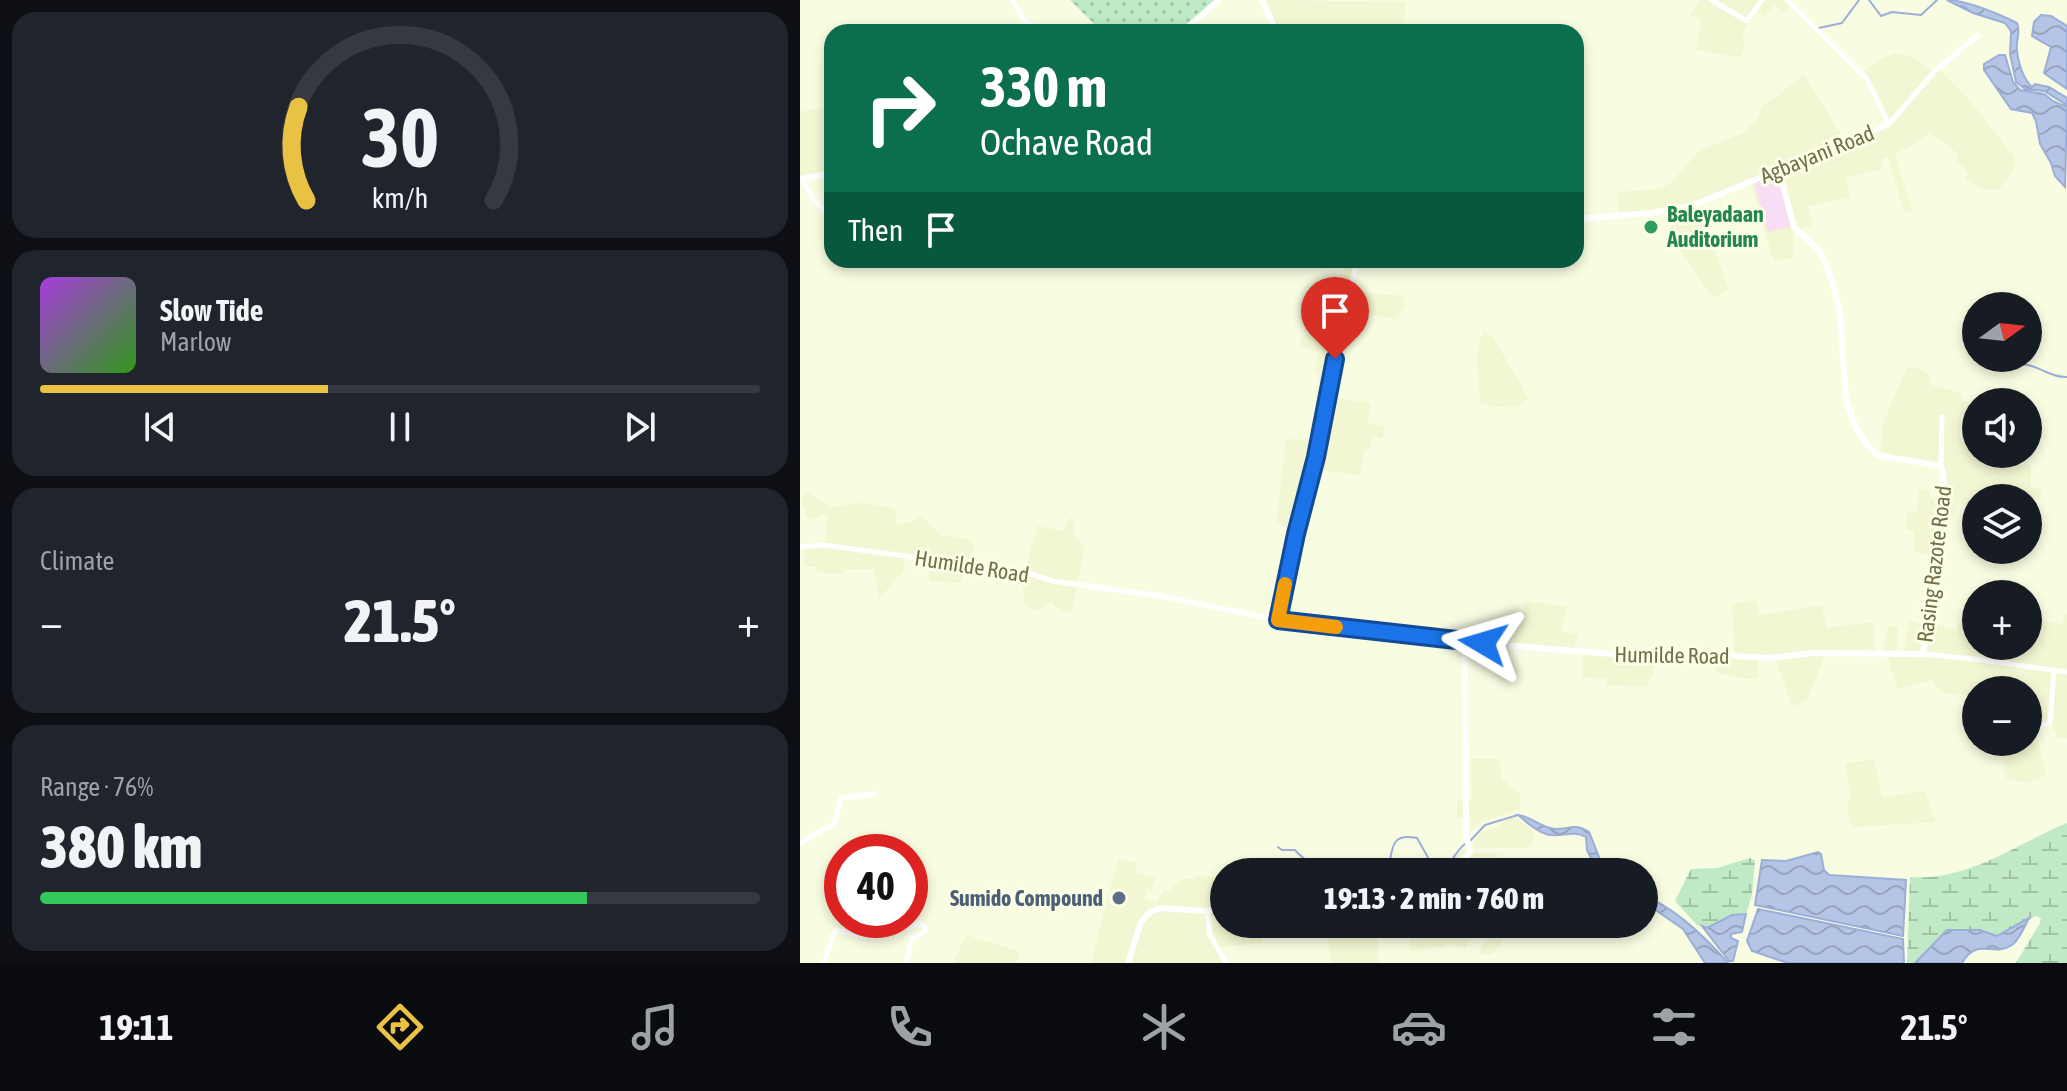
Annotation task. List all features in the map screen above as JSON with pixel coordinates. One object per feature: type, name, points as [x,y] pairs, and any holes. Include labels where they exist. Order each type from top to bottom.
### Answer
[{"type":"street","points":[[1012,0],[1030,24]]},
{"type":"street","points":[[1191,24],[1219,0]]},
{"type":"street","points":[[1262,0],[1272,24]]},
{"type":"street","points":[[1711,0],[1748,21],[1762,0]]},
{"type":"street","points":[[1787,0],[1866,78],[1889,124]]},
{"type":"street","name":"Agbayani Road","points":[[1584,218],[1691,206],[1840,147],[1889,124],[1934,72],[1978,35]]},
{"type":"street","name":"Rasing Razote Road","points":[[1779,170],[1794,227],[1820,252],[1831,277],[1840,312],[1845,391],[1855,425],[1877,455],[1941,466],[1944,500],[1923,654]]},
{"type":"street","points":[[824,175],[802,179],[811,196],[824,210]]},
{"type":"street","points":[[1278,620],[1355,268]]},
{"type":"street","points":[[1941,466],[1942,417]]},
{"type":"street","name":"Humilde Road","points":[[800,547],[824,545],[1024,572],[1053,581],[1143,594],[1278,620],[1468,642],[1624,655],[1680,653],[1769,658],[1812,653],[1923,654],[2067,672]]},
{"type":"street","points":[[1464,858],[1468,855],[1465,649],[1468,642]]},
{"type":"street","points":[[2042,724],[2051,721],[2054,670]]},
{"type":"street","points":[[800,843],[835,823],[841,798],[875,794]]},
{"type":"street","points":[[1128,963],[1141,922],[1150,912],[1167,908],[1210,910]]},
{"type":"street","points":[[1207,911],[1210,935],[1226,963]]},
{"type":"street","points":[[824,963],[835,930],[863,936],[884,935],[920,923],[925,931],[911,940],[906,963]]},
{"type":"shaded area","points":[[1266,0],[1405,2],[1404,24],[1276,24]]},
{"type":"shaded area","points":[[1700,0],[1784,0],[1791,7],[1783,14],[1774,5],[1764,17],[1757,12],[1743,32],[1741,57],[1697,50],[1701,19],[1690,15]]},
{"type":"shaded area","points":[[1896,53],[1915,58],[1931,71],[1936,66],[1964,93],[2015,158],[2015,168],[1999,189],[1985,189],[1972,184],[1965,178],[1968,173],[1956,160],[1958,154],[1930,132],[1895,154],[1912,210],[1904,212],[1888,157],[1881,159],[1883,169],[1845,178],[1850,197],[1808,206],[1813,225],[1793,230],[1794,257],[1774,262],[1750,182],[1683,207],[1619,215],[1617,192],[1652,190],[1670,184],[1700,150],[1744,133],[1757,119],[1763,106],[1804,75],[1846,143],[1889,122],[1865,71],[1880,59]]},
{"type":"shaded area","points":[[824,108],[824,174],[800,179],[800,112]]},
{"type":"shaded area","points":[[1780,172],[1792,226],[1768,232],[1754,183]]},
{"type":"shaded area","points":[[1703,206],[1729,290],[1713,297],[1676,246],[1669,215]]},
{"type":"shaded area","points":[[1345,268],[1355,268],[1327,400],[1315,398],[1319,351],[1301,347],[1301,336],[1310,333],[1327,335],[1335,289],[1339,288],[1341,274],[1344,274]]},
{"type":"shaded area","points":[[1355,292],[1404,296],[1405,308],[1395,319],[1367,314],[1366,319],[1350,316]]},
{"type":"shaded area","points":[[1484,332],[1493,337],[1529,399],[1518,406],[1495,407],[1480,403],[1477,359]]},
{"type":"shaded area","points":[[1907,367],[1921,369],[1928,374],[1932,385],[1961,393],[1962,468],[2031,468],[2031,484],[1962,484],[1962,504],[1958,503],[1955,516],[1943,516],[1944,468],[1879,457],[1884,421]]},
{"type":"shaded area","points":[[1335,398],[1371,403],[1367,423],[1384,426],[1383,438],[1372,437],[1371,449],[1364,450],[1360,475],[1319,470]]},
{"type":"shaded area","points":[[1286,439],[1319,441],[1299,530],[1276,524]]},
{"type":"shaded area","points":[[1919,489],[1928,490],[1931,498],[1942,501],[1934,556],[1914,552],[1914,531],[1906,530],[1908,511],[1917,512]]},
{"type":"shaded area","points":[[806,490],[830,507],[861,503],[895,509],[897,524],[911,523],[920,515],[941,535],[968,539],[974,546],[960,583],[929,581],[929,559],[905,555],[903,571],[879,599],[874,569],[845,569],[843,574],[816,572],[816,567],[804,566],[805,546],[825,545],[828,514],[816,520],[805,517],[806,508],[801,505]]},
{"type":"shaded area","points":[[1070,518],[1074,519],[1074,538],[1085,545],[1072,612],[1060,611],[1051,602],[1041,609],[1032,610],[1024,605],[1023,581],[1037,526],[1064,531]]},
{"type":"shaded area","points":[[1525,601],[1567,607],[1561,632],[1578,635],[1574,649],[1490,643],[1493,621],[1521,624]]},
{"type":"shaded area","points":[[1756,601],[1759,615],[1822,605],[1826,628],[1874,622],[1874,652],[1882,653],[1888,626],[1898,627],[1897,651],[1904,653],[1909,621],[1923,625],[1924,621],[1957,630],[1961,619],[1962,660],[2042,660],[2042,620],[2062,624],[2067,615],[2067,738],[2058,738],[2050,723],[2042,721],[2042,676],[1962,676],[1962,694],[1943,693],[1932,680],[1898,689],[1887,655],[1826,653],[1807,700],[1792,706],[1775,656],[1758,657],[1758,678],[1746,679],[1715,672],[1716,657],[1735,658],[1732,604]]},
{"type":"shaded area","points":[[1583,654],[1655,657],[1653,673],[1646,687],[1607,685],[1607,679],[1583,677]]},
{"type":"shaded area","points":[[2006,756],[2042,756],[2046,772],[2039,779],[2027,783],[2006,778],[2003,770]]},
{"type":"shaded area","points":[[1471,759],[1500,759],[1501,778],[1520,794],[1520,809],[1480,822],[1473,830],[1471,818],[1457,818],[1457,800],[1472,799]]},
{"type":"shaded area","points":[[1874,760],[1882,797],[1925,791],[1936,822],[1851,827],[1847,804],[1851,797],[1845,763]]},
{"type":"shaded area","points":[[1509,818],[1517,818],[1535,833],[1531,845],[1524,848],[1473,848],[1480,832],[1493,829]]},
{"type":"shaded area","points":[[1469,846],[1471,852],[1497,853],[1496,858],[1454,858]]},
{"type":"shaded area","points":[[1118,859],[1137,863],[1135,873],[1156,877],[1145,899],[1157,902],[1164,890],[1171,890],[1181,879],[1210,877],[1210,938],[1263,938],[1263,943],[1219,947],[1229,963],[1091,963]]},
{"type":"shaded area","points":[[966,935],[1020,952],[1017,963],[953,963]]},
{"type":"shaded area","points":[[1327,938],[1379,938],[1378,963],[1331,963]]},
{"type":"shaded area","points":[[1410,938],[1469,938],[1465,948],[1448,943],[1443,948],[1410,951]]},
{"type":"shaded area","points":[[1486,938],[1503,938],[1492,954],[1480,953]]},
{"type":"green space","points":[[1070,0],[1223,0],[1194,24],[1094,24]]},
{"type":"green space","points":[[2067,823],[2067,963],[2016,963],[2040,923],[2041,918],[2036,916],[1997,936],[1980,930],[1947,930],[1915,963],[1907,963],[1910,877],[1932,877],[1972,867]]},
{"type":"green space","points":[[1750,858],[1755,861],[1752,895],[1746,914],[1732,915],[1706,928],[1697,925],[1675,901],[1691,869],[1717,868]]},
{"type":"water","points":[[1947,0],[1973,5],[2017,23],[2018,54],[2025,78],[2032,87],[2035,84],[2049,87],[2067,98],[2067,105],[2044,91],[2025,89],[2016,82],[2010,54],[2011,31],[2005,23],[1973,13]]},
{"type":"water","points":[[2041,15],[2051,16],[2067,26],[2067,89],[2044,73],[2051,47],[2032,36],[2034,22]]},
{"type":"water","points":[[2005,55],[2013,82],[2020,90],[2044,94],[2067,107],[2065,187],[2055,176],[2040,144],[2032,113],[2011,109],[1984,70],[1984,64]]},
{"type":"water","points":[[1518,815],[1551,828],[1584,829],[1589,832],[1599,858],[1591,858],[1586,837],[1546,834]]},
{"type":"water","points":[[1818,852],[1829,875],[1906,880],[1903,936],[1755,905],[1762,860],[1786,861]]},
{"type":"water","points":[[1658,902],[1700,934],[1728,963],[1705,963],[1683,929],[1658,912]]},
{"type":"water","points":[[1758,909],[1903,939],[1904,963],[1788,963],[1752,951],[1747,941]]},
{"type":"water","points":[[1746,914],[1742,932],[1731,934],[1731,938],[1738,941],[1733,961],[1729,961],[1702,926],[1707,928],[1732,915]]},
{"type":"water","points":[[2029,918],[2017,940],[2005,948],[1974,951],[1962,963],[1915,963],[1947,930],[1980,930],[1997,936]]},
{"type":"waterway","points":[[1819,28],[1842,23],[1859,0]]},
{"type":"waterway","points":[[1869,0],[1881,16],[1892,12],[1921,15],[1937,0]]},
{"type":"waterway","points":[[2042,370],[2067,377]]},
{"type":"waterway","points":[[1470,841],[1485,825],[1518,815]]},
{"type":"waterway","points":[[1391,858],[1395,843],[1408,837],[1417,838],[1428,858]]},
{"type":"waterway","points":[[1452,858],[1465,844]]},
{"type":"waterway","points":[[1278,847],[1295,850],[1304,858]]},
{"type":"slow traffic","points":[[1285,584],[1278,620],[1336,627]]},
{"type":"place","name":"Baleyadaan Auditorium","points":[[1651,227]]},
{"type":"place","name":"Sumido Compound","points":[[1119,898]]},
{"type":"route","points":[[1335,359],[1311,483],[1296,534],[1278,620],[1483,643]]}]
